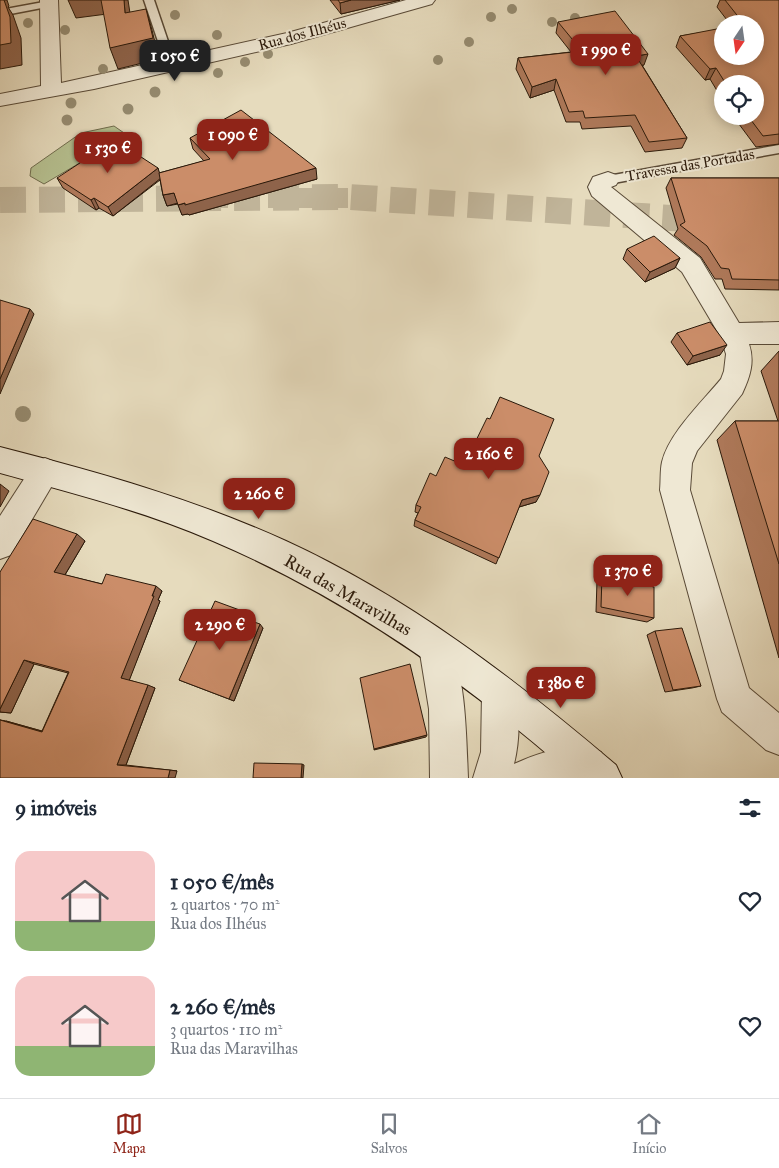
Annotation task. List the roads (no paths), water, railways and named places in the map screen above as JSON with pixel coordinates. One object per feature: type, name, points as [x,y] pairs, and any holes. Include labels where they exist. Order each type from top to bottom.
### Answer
[{"type":"street","name":"Rua dos Ilhéus","points":[[0,100],[172,65],[291,38],[426,0]]},
{"type":"street","points":[[49,2],[51,90]]},
{"type":"street","points":[[604,181],[599,186],[600,190],[691,265],[732,334],[739,354],[738,371],[732,386],[687,442],[677,462],[675,490],[735,699],[779,738]]},
{"type":"street","points":[[732,334],[779,333]]},
{"type":"street","name":"Rua das Maravilhas","points":[[0,460],[154,503],[224,530],[324,576],[436,647],[500,693],[596,772]]},
{"type":"street","points":[[0,544],[45,472]]},
{"type":"street","points":[[436,647],[447,709],[449,778]]},
{"type":"street","points":[[492,778],[499,752],[500,693]]},
{"type":"street","points":[[525,778],[533,774],[555,769],[596,772]]},
{"type":"lane","points":[[149,0],[172,65]]},
{"type":"lane","points":[[0,13],[49,2]]},
{"type":"lane","name":"Travessa das Portadas","points":[[604,181],[779,149]]},
{"type":"tunnel","points":[[208,198],[233,198]]},
{"type":"tunnel","points":[[0,200],[233,198]]},
{"type":"tunnel","points":[[233,198],[364,198]]},
{"type":"tunnel","points":[[233,198],[364,198]]},
{"type":"tunnel","points":[[364,198],[779,225]]}]
